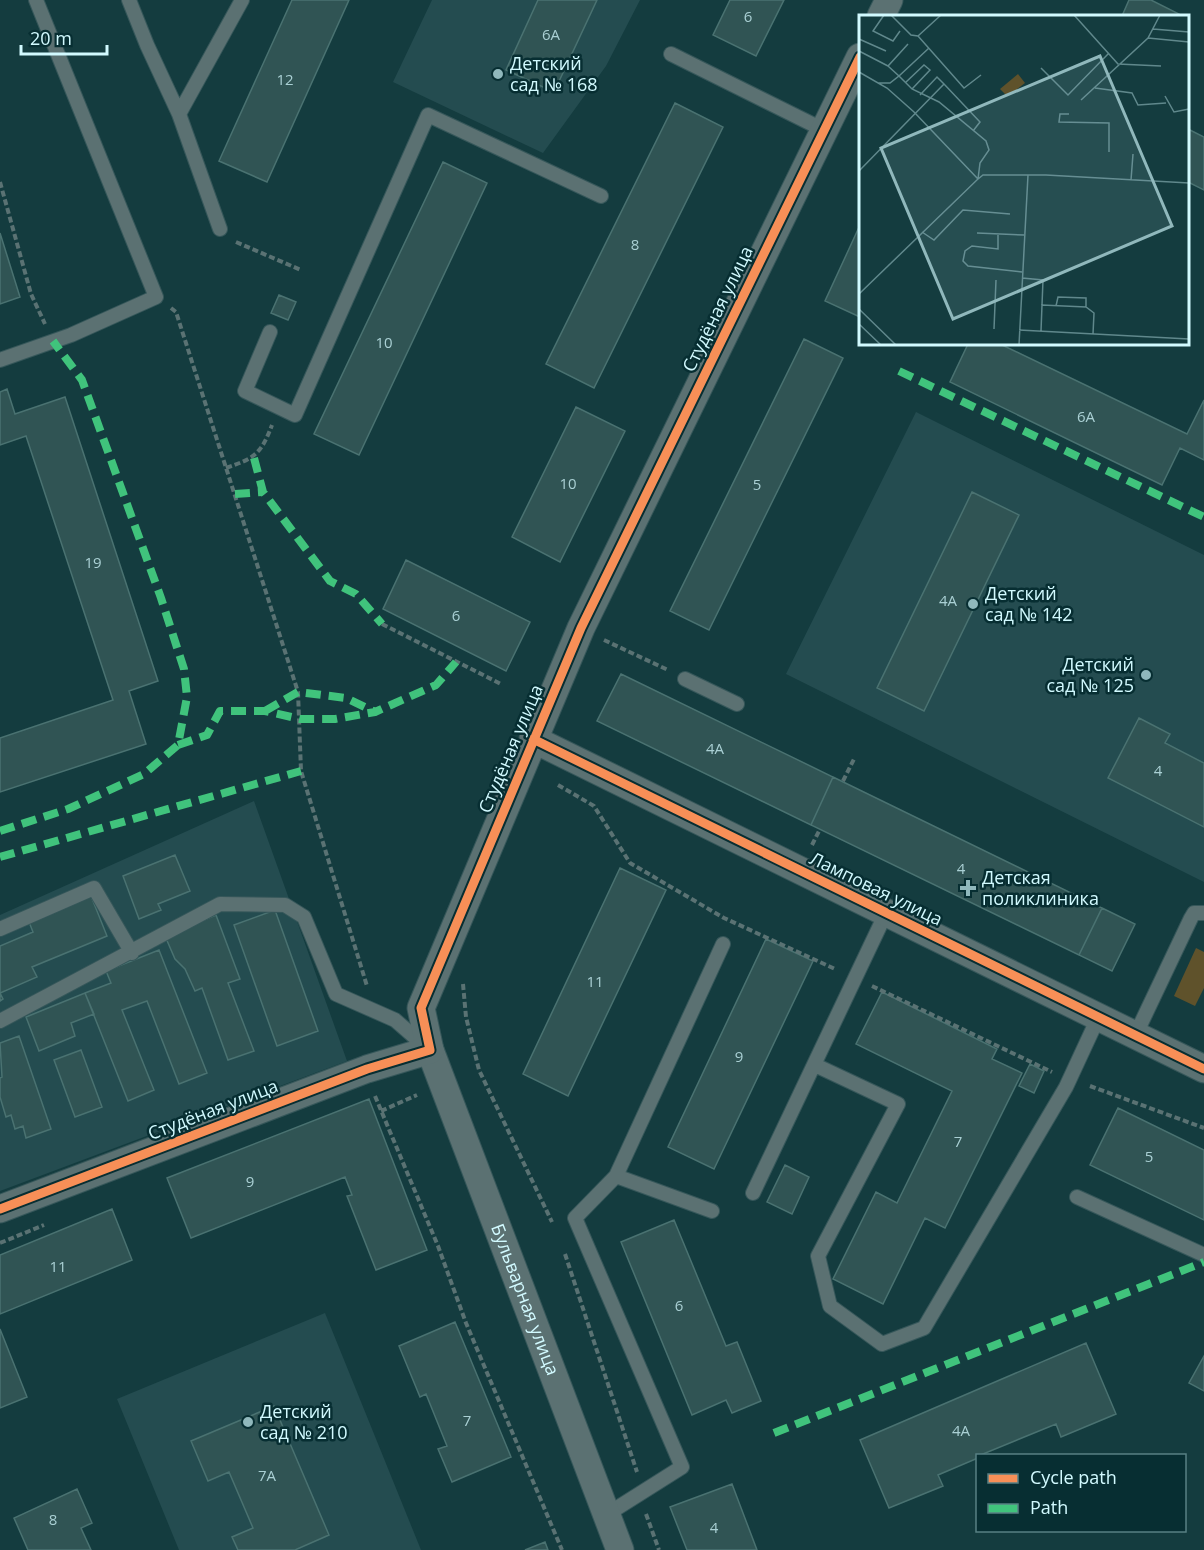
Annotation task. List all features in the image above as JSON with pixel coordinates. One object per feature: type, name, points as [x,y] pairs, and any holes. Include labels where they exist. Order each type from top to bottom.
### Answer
[{"type":"street","points":[[881,15],[889,0]]},
{"type":"street","name":"Студёная улица","points":[[0,1209],[367,1069],[430,1050],[421,1008],[581,628],[859,61]]},
{"type":"street","name":"Ламповая улица","points":[[533,739],[1204,1069]]},
{"type":"street","name":"Бульварная улица","points":[[430,1050],[620,1550]]},
{"type":"lane","points":[[0,360],[53,341],[156,297],[36,0]]},
{"type":"lane","points":[[129,0],[179,114],[220,229]]},
{"type":"lane","points":[[179,114],[242,0]]},
{"type":"lane","points":[[671,54],[824,130]]},
{"type":"lane","points":[[270,332],[245,391],[295,415],[428,116],[601,195]]},
{"type":"lane","points":[[685,678],[737,704]]},
{"type":"lane","points":[[0,929],[94,888],[132,953]]},
{"type":"lane","points":[[0,1021],[132,953],[220,904],[285,905],[304,917],[336,994],[395,1020],[430,1050]]},
{"type":"lane","points":[[753,1193],[886,913]]},
{"type":"lane","points":[[1135,1036],[1191,918],[1194,913],[1204,913]]},
{"type":"lane","points":[[606,1515],[682,1467],[575,1218],[616,1176],[723,944]]},
{"type":"lane","points":[[815,1065],[898,1104],[818,1256],[830,1306],[882,1344],[924,1328],[1070,1078],[1098,1018]]},
{"type":"lane","points":[[616,1176],[711,1211]]},
{"type":"lane","points":[[1077,1197],[1204,1255]]},
{"type":"path","points":[[0,182],[31,294],[53,341]]},
{"type":"path","points":[[237,244],[302,270]]},
{"type":"path","points":[[176,312],[298,692],[301,771],[366,983]]},
{"type":"path","points":[[226,468],[254,458],[265,442]]},
{"type":"path","points":[[382,624],[501,684]]},
{"type":"path","points":[[581,628],[685,678]]},
{"type":"path","points":[[843,782],[854,759]]},
{"type":"path","points":[[556,784],[594,806],[630,863],[724,918],[1070,1078],[1204,1128]]},
{"type":"path","points":[[466,1017],[479,1070],[557,1232],[644,1491],[646,1515],[659,1550]]},
{"type":"path","points":[[381,1111],[443,1085]]},
{"type":"path","points":[[373,1088],[438,1246],[466,1323],[562,1550]]},
{"type":"path","points":[[557,1232],[575,1218]]},
{"type":"shaded area","name":"Детский сад № 168","points":[[432,0],[640,0],[606,66],[543,153],[393,82]]},
{"type":"shaded area","name":"Детский сад № 142","points":[[916,412],[1204,555],[1204,882],[786,674]]},
{"type":"shaded area","points":[[254,801],[347,1061],[0,1191],[0,915]]},
{"type":"shaded area","points":[[1196,948],[1204,952],[1204,988],[1195,1006],[1174,996]]},
{"type":"shaded area","name":"Детский сад № 210","points":[[325,1313],[421,1550],[179,1550],[117,1399]]},
{"type":"building","points":[[292,0],[349,0],[267,182],[219,161]]},
{"type":"building","points":[[538,0],[597,0],[554,92],[506,70]]},
{"type":"building","points":[[730,0],[784,0],[756,56],[713,35]]},
{"type":"building","points":[[1129,0],[1151,0],[1179,14],[1178,15],[1122,15]]},
{"type":"building","points":[[675,103],[723,127],[594,388],[546,364]]},
{"type":"building","points":[[1189,130],[1204,137],[1204,190],[1189,182]]},
{"type":"building","points":[[443,162],[487,183],[359,455],[314,434]]},
{"type":"building","points":[[859,227],[859,317],[825,301]]},
{"type":"building","points":[[0,233],[20,297],[0,304]]},
{"type":"building","points":[[279,295],[296,302],[288,320],[271,313]]},
{"type":"building","points":[[804,339],[843,358],[709,630],[670,611]]},
{"type":"building","points":[[968,345],[1002,345],[1187,434],[1204,400],[1204,460],[1180,448],[1162,485],[950,382]]},
{"type":"building","points":[[7,389],[15,414],[65,397],[158,681],[129,691],[146,744],[0,792],[0,738],[113,700],[26,436],[0,445],[0,392]]},
{"type":"building","points":[[576,407],[625,431],[560,562],[512,537]]},
{"type":"building","points":[[972,492],[1019,515],[924,711],[877,688]]},
{"type":"building","points":[[406,560],[530,622],[506,671],[383,609]]},
{"type":"building","points":[[621,674],[833,777],[811,825],[597,721]]},
{"type":"building","points":[[1139,718],[1170,734],[1165,743],[1204,763],[1204,827],[1108,778]]},
{"type":"building","points":[[833,777],[1102,908],[1079,955],[811,825]]},
{"type":"building","points":[[175,855],[190,891],[158,904],[161,910],[139,919],[123,876]]},
{"type":"building","points":[[620,868],[666,890],[568,1096],[523,1074]]},
{"type":"building","points":[[91,896],[107,936],[32,967],[37,977],[0,993],[0,946],[33,932],[29,922]]},
{"type":"building","points":[[1102,908],[1135,924],[1112,971],[1079,955]]},
{"type":"building","points":[[275,910],[318,1031],[277,1046],[234,925]]},
{"type":"building","points":[[216,915],[240,979],[228,983],[254,1051],[228,1060],[202,988],[195,991],[185,969],[175,959],[165,936]]},
{"type":"building","points":[[766,939],[813,961],[714,1169],[668,1147]]},
{"type":"building","points":[[159,950],[207,1073],[179,1084],[147,1001],[122,1010],[154,1090],[128,1101],[85,993],[111,983],[106,971]]},
{"type":"building","points":[[882,992],[997,1049],[992,1059],[1022,1073],[945,1228],[925,1218],[883,1304],[833,1279],[876,1192],[897,1203],[952,1091],[856,1044]]},
{"type":"building","points":[[85,993],[94,1014],[71,1023],[75,1036],[39,1051],[26,1017]]},
{"type":"building","points":[[19,1036],[51,1129],[26,1138],[23,1126],[15,1129],[11,1115],[6,1117],[0,1097],[0,1078],[2,1077],[0,1043]]},
{"type":"building","points":[[81,1050],[102,1107],[75,1117],[54,1060]]},
{"type":"building","points":[[1030,1064],[1044,1071],[1034,1093],[1019,1086]]},
{"type":"building","points":[[369,1099],[427,1250],[376,1270],[347,1196],[352,1195],[345,1177],[191,1238],[167,1178]]},
{"type":"building","points":[[1118,1108],[1204,1150],[1204,1220],[1090,1165]]},
{"type":"building","points":[[785,1165],[809,1177],[792,1214],[767,1202]]},
{"type":"building","points":[[112,1209],[132,1260],[0,1314],[0,1255]]},
{"type":"building","points":[[674,1220],[726,1346],[737,1342],[761,1401],[732,1413],[726,1400],[692,1415],[621,1242]]},
{"type":"building","points":[[455,1322],[511,1457],[452,1482],[438,1449],[447,1446],[426,1394],[420,1397],[399,1346]]},
{"type":"building","points":[[0,1329],[27,1397],[0,1408]]},
{"type":"building","points":[[1086,1343],[1116,1414],[1061,1437],[1056,1424],[983,1454],[976,1454],[976,1459],[938,1475],[943,1486],[889,1508],[860,1440]]},
{"type":"building","points":[[1204,1356],[1204,1391],[1189,1383]]},
{"type":"building","points":[[274,1406],[329,1535],[295,1550],[238,1550],[232,1537],[253,1528],[229,1472],[208,1481],[191,1441]]},
{"type":"building","points":[[732,1484],[757,1550],[687,1550],[670,1507]]},
{"type":"building","points":[[77,1489],[92,1523],[81,1528],[91,1550],[28,1550],[14,1518]]},
{"type":"building","points":[[545,1542],[548,1550],[525,1550]]},
{"type":"marked path","points":[[0,831],[68,809],[144,774],[178,745],[187,697],[184,669],[161,598],[82,380],[53,341]]},
{"type":"marked path","points":[[899,371],[1204,517]]},
{"type":"marked path","points":[[254,458],[263,492],[330,581],[356,594],[382,624]]},
{"type":"marked path","points":[[235,494],[263,492]]},
{"type":"marked path","points":[[178,745],[207,735],[220,711],[265,711],[300,719],[335,719],[375,712],[436,685],[456,662]]},
{"type":"marked path","points":[[265,711],[298,692],[346,698],[375,712]]},
{"type":"marked path","points":[[0,857],[301,771]]},
{"type":"marked path","points":[[774,1433],[1204,1262]]},
{"type":"cycle path","points":[[0,1209],[367,1069],[430,1050],[421,1008],[581,628],[859,59]]},
{"type":"cycle path","points":[[533,739],[1204,1069]]},
{"type":"place","name":"Детский сад № 168","points":[[498,74]]},
{"type":"place","name":"Детский сад № 142","points":[[973,604]]},
{"type":"place","name":"Детский сад № 125","points":[[1146,675]]},
{"type":"place","name":"Детская поликлиника","points":[[968,888]]},
{"type":"place","name":"Детский сад № 210","points":[[248,1422]]}]
